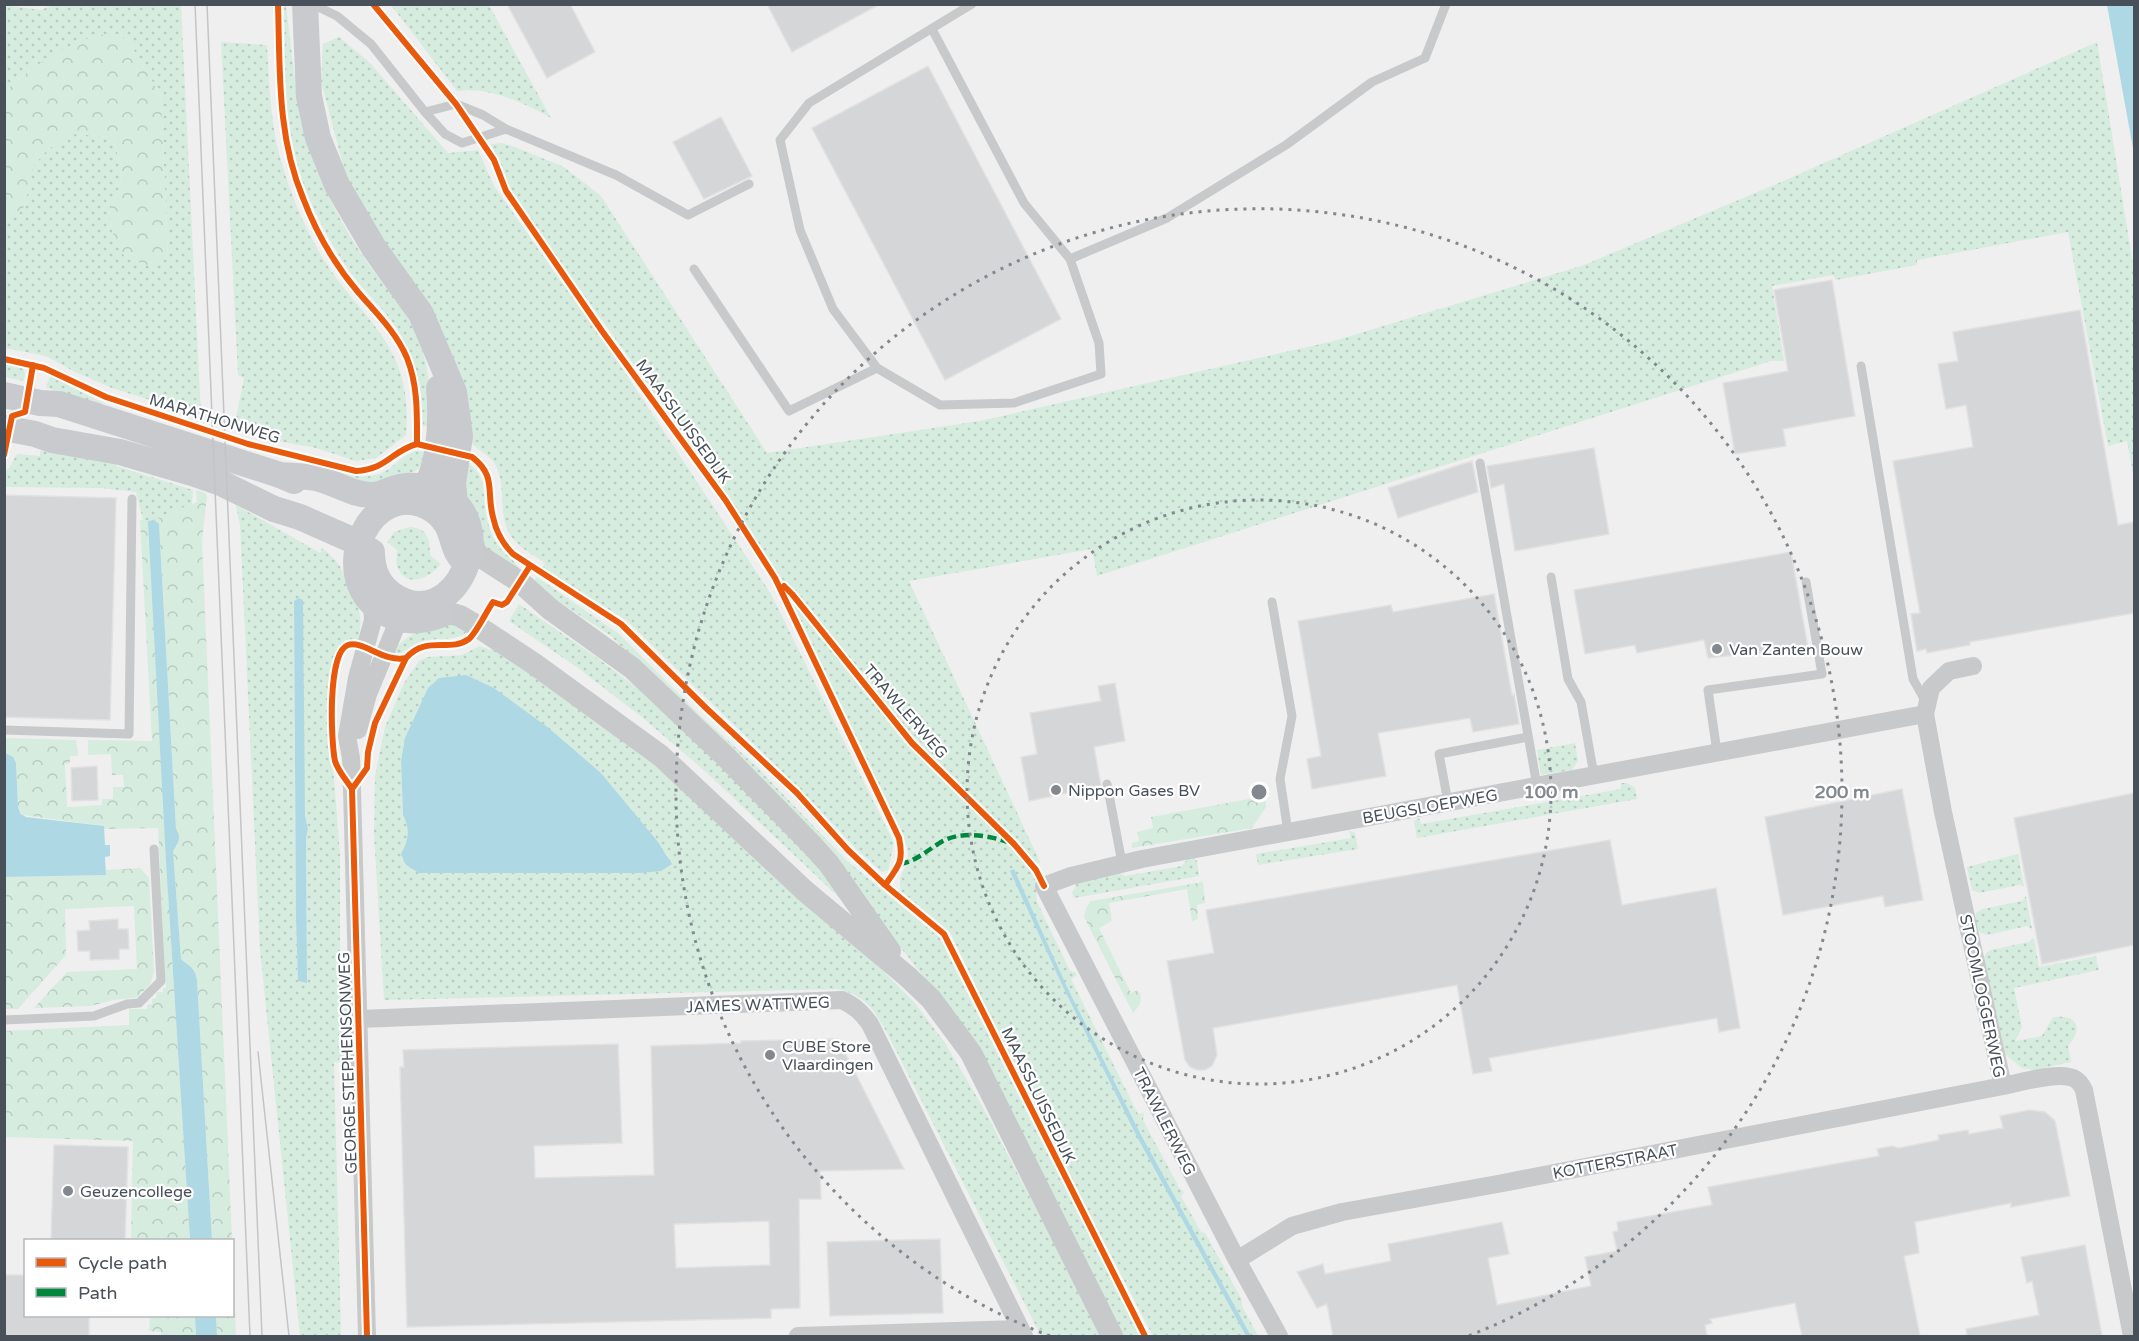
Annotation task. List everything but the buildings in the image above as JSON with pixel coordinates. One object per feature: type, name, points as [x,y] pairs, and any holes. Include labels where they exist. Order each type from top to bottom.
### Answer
[{"type":"main road","points":[[304,4],[309,96],[318,138],[337,185],[374,248],[421,314],[454,392],[460,436],[453,483],[455,504]]},
{"type":"main road","points":[[417,495],[430,478],[440,432],[436,349]]},
{"type":"main road","name":"MARATHONWEG","points":[[4,384],[42,393],[59,404]]},
{"type":"main road","name":"MARATHONWEG","points":[[4,396],[59,404],[280,475],[363,510],[379,503]]},
{"type":"main road","points":[[4,428],[52,440],[120,452],[221,483],[274,509],[297,526],[349,557],[372,552],[376,576],[385,589],[398,598],[406,611]]},
{"type":"main road","points":[[4,442],[26,444],[52,440]]},
{"type":"main road","points":[[417,495],[442,493],[455,504],[465,518],[469,554],[461,579],[442,606],[429,602],[406,611],[382,611],[372,602],[358,581],[357,554],[379,503],[405,486],[444,519],[452,532],[457,555],[469,554]]},
{"type":"street","points":[[469,554],[513,592],[550,609],[632,668],[725,756],[829,864],[908,977]]},
{"type":"street","points":[[442,606],[460,600],[508,628],[533,663],[661,756],[805,891],[931,999],[970,1053],[1112,1336]]},
{"type":"street","name":"GEORGE STEPHENSONWEG","points":[[367,1336],[360,1019],[351,758],[347,736],[357,678],[373,620],[372,602]]},
{"type":"street","name":"GEORGE STEPHENSONWEG","points":[[351,758],[368,694],[406,611]]},
{"type":"street","points":[[1926,709],[1931,688],[1949,671],[1973,666]]},
{"type":"street","name":"BEUGSLOEPWEG","points":[[1044,886],[1071,876],[1122,863],[1718,752],[1926,709]]},
{"type":"street","name":"STOOMLOGGERWEG","points":[[1926,709],[1943,812],[2003,1086],[2052,1076],[2068,1076],[2077,1079],[2084,1090],[2132,1336]]},
{"type":"street","name":"TRAWLERWEG","points":[[1044,886],[1237,1260],[1279,1336]]},
{"type":"street","name":"JAMES WATTWEG","points":[[360,1019],[842,1000],[852,1004],[861,1011],[870,1024],[1022,1333]]},
{"type":"street","name":"KOTTERSTRAAT","points":[[1237,1260],[1292,1226],[1342,1212],[2003,1086]]},
{"type":"street","points":[[798,1336],[1022,1333]]},
{"type":"lane","points":[[312,4],[337,16],[371,44],[425,112],[446,134],[462,143],[506,129]]},
{"type":"lane","points":[[932,29],[1024,203],[1070,259],[1099,343],[1101,374],[1014,403],[940,405],[877,368],[833,309],[800,230],[780,140],[808,103],[972,4]]},
{"type":"lane","points":[[1070,259],[1167,218],[1286,145],[1372,82],[1425,58],[1446,4]]},
{"type":"lane","points":[[425,112],[456,104],[483,115],[506,129],[616,175],[688,215],[748,184]]},
{"type":"lane","points":[[694,269],[789,411],[877,368]]},
{"type":"lane","points":[[1861,366],[1913,679],[1926,709]]},
{"type":"lane","points":[[1480,463],[1537,786]]},
{"type":"lane","points":[[4,730],[129,734],[132,499]]},
{"type":"lane","points":[[1551,577],[1568,679],[1581,702],[1594,775]]},
{"type":"lane","points":[[1718,752],[1708,690],[1822,674],[1806,582]]},
{"type":"lane","points":[[1272,602],[1292,716],[1280,779],[1288,832]]},
{"type":"lane","points":[[1448,802],[1439,754],[1528,737]]},
{"type":"lane","points":[[1107,784],[1122,863]]},
{"type":"lane","points":[[4,1020],[94,1016],[127,1004],[139,1003],[161,981],[154,849]]},
{"type":"green space","points":[[55,4],[181,5],[201,416],[112,388],[46,356],[5,348],[5,221],[24,207],[34,165],[48,149],[75,134],[112,137],[122,168],[118,194],[109,212],[114,238],[125,257],[146,265],[168,258],[161,96],[129,42],[113,32],[34,67],[5,91],[4,5],[41,10]]},
{"type":"green space","points":[[284,5],[286,5],[298,100],[309,146],[326,191],[353,241],[415,331],[428,373],[431,426],[423,426],[416,372],[401,335],[336,251],[314,209],[300,174],[287,103]]},
{"type":"green space","points":[[391,5],[489,5],[551,118],[505,97],[482,91],[457,91]]},
{"type":"green space","points":[[113,32],[129,42],[161,96],[168,259],[146,265],[125,257],[114,238],[109,212],[118,194],[122,168],[112,137],[75,134],[48,149],[34,165],[24,207],[5,221],[5,91],[34,67],[78,41]]},
{"type":"green space","points":[[339,37],[370,63],[448,153],[478,150],[494,186],[618,362],[771,594],[894,843],[888,870],[882,872],[857,850],[800,789],[627,621],[543,568],[545,563],[522,547],[509,533],[503,514],[501,485],[496,466],[472,444],[452,354],[439,326],[361,208],[344,169],[321,81],[323,44]]},
{"type":"green space","points":[[221,42],[267,45],[270,95],[277,145],[297,208],[330,269],[378,331],[391,351],[401,375],[406,402],[406,435],[376,458],[356,461],[316,448],[278,441],[234,428],[244,378],[238,375]]},
{"type":"green space","points":[[2097,42],[2134,271],[2134,481],[2127,441],[2108,446],[2068,232],[1917,260],[1917,265],[1836,280],[1833,275],[1772,286],[1784,361],[1771,361],[1097,576],[1092,549],[909,581],[1040,862],[1038,864],[910,734],[772,567],[662,404],[510,192],[491,144],[502,143],[515,147],[564,167],[601,196],[767,453],[980,421],[1334,341],[1584,265],[1781,182]]},
{"type":"green space","points":[[5,364],[23,367],[24,381],[5,377]]},
{"type":"green space","points":[[50,376],[103,403],[101,408],[46,387]]},
{"type":"green space","points":[[40,451],[74,453],[116,461],[116,466],[193,490],[192,504],[153,520],[143,520],[136,492],[102,488],[5,487],[4,471],[9,468],[17,454],[40,456]]},
{"type":"green space","points":[[417,451],[429,452],[423,464],[415,471],[385,481],[361,484],[328,469],[351,475],[374,475],[389,469],[405,456]]},
{"type":"green space","points":[[469,464],[480,476],[484,490],[486,515],[492,535],[519,569],[490,553],[478,537],[470,514],[462,468]]},
{"type":"green space","points":[[196,490],[205,493],[207,496],[202,541],[232,1239],[212,1239],[197,980],[193,969],[181,959],[173,851],[178,844],[178,831],[176,829],[159,524],[166,862],[190,1239],[131,1239],[133,1141],[5,1137],[4,1031],[129,1025],[129,1009],[147,1009],[147,1005],[152,1004],[152,999],[156,998],[157,992],[163,992],[163,988],[166,988],[158,828],[104,829],[103,826],[23,815],[18,807],[16,763],[5,753],[5,738],[76,740],[78,756],[70,756],[70,763],[65,764],[67,807],[102,805],[102,799],[113,799],[113,787],[124,787],[123,775],[112,775],[111,754],[88,755],[88,740],[152,741],[140,520],[153,520],[197,502]]},
{"type":"green space","points":[[236,505],[320,553],[322,548],[334,558],[340,567],[360,615],[358,640],[344,642],[338,648],[332,668],[328,704],[340,854],[340,952],[346,982],[349,1061],[334,1062],[341,1336],[300,1336],[260,950],[240,525]],"holes":[[[294,601],[305,816],[308,829],[306,838],[307,982],[298,981]]]},
{"type":"green space","points":[[410,527],[424,532],[427,536],[430,555],[441,564],[432,573],[414,580],[403,576],[397,565],[397,550],[387,542],[394,532]]},
{"type":"green space","points":[[537,577],[619,634],[702,717],[757,767],[846,860],[940,938],[1048,1154],[1143,1336],[1121,1336],[946,1005],[893,938],[681,707],[611,636],[532,584]]},
{"type":"green space","points":[[787,595],[911,747],[1001,836],[1031,871],[1038,885],[1037,902],[1070,971],[1077,975],[1071,979],[1138,1114],[1144,1113],[1143,1120],[1180,1189],[1184,1192],[1181,1196],[1201,1232],[1205,1233],[1242,1300],[1242,1306],[1258,1336],[1153,1336],[1029,1098],[950,932],[901,891],[900,879],[908,859],[906,844]]},
{"type":"green space","points":[[519,604],[659,704],[801,842],[845,903],[706,772],[643,718],[578,668],[509,621]]},
{"type":"green space","points":[[454,625],[469,630],[454,638],[419,642],[401,654],[393,656],[391,653],[419,631]]},
{"type":"green space","points":[[494,644],[621,733],[871,959],[914,1002],[945,1043],[981,1104],[1100,1336],[1041,1336],[887,1033],[868,1005],[855,995],[838,989],[384,1000],[374,834],[375,776],[385,727],[404,683],[419,661],[428,657],[462,655],[480,646],[490,650]],"holes":[[[550,729],[601,773],[668,856],[408,843],[407,822],[403,815],[401,761],[405,738]]]},
{"type":"green space","points":[[1575,743],[1578,761],[1572,770],[1541,775],[1537,750]]},
{"type":"green space","points":[[1621,783],[1627,783],[1635,788],[1637,799],[1417,838],[1414,821],[1419,818],[1421,824],[1621,789]]},
{"type":"green space","points":[[1265,796],[1266,807],[1252,828],[1132,848],[1132,843],[1139,841],[1137,832],[1153,828],[1151,817]]},
{"type":"green space","points":[[1349,831],[1355,833],[1358,849],[1258,865],[1256,854],[1351,838]]},
{"type":"green space","points":[[2018,854],[2024,887],[2020,885],[1979,893],[1972,890],[1967,867]]},
{"type":"green space","points":[[1194,857],[1197,861],[1199,876],[1074,898],[1072,893],[1078,881],[1116,871],[1125,876],[1182,866],[1188,858]]},
{"type":"green space","points":[[140,868],[149,878],[154,972],[150,985],[140,994],[140,997],[90,1006],[34,1008],[67,972],[137,969],[134,906],[65,909],[66,955],[18,1009],[5,1009],[4,877],[105,875],[106,870]]},
{"type":"green space","points":[[1203,882],[1205,903],[1197,905],[1198,919],[1192,921],[1187,889],[1109,903],[1112,921],[1099,928],[1131,993],[1138,990],[1140,994],[1140,1002],[1133,1013],[1084,917],[1086,908],[1091,901]]},
{"type":"green space","points":[[2026,896],[2032,929],[2027,926],[1987,935],[1979,932],[1974,921],[1976,913],[1982,909],[2022,901]]},
{"type":"green space","points":[[2034,938],[2039,967],[2096,956],[2099,970],[2014,988],[2022,1027],[2015,1041],[2042,1036],[2053,1017],[2066,1017],[2076,1024],[2077,1028],[2068,1046],[2071,1062],[2034,1070],[2022,1068],[2003,1053],[1983,961],[1990,950],[2029,942]]},
{"type":"green space","points":[[234,1281],[236,1336],[217,1336],[216,1317],[234,1317]]},
{"type":"green space","points":[[150,1317],[195,1317],[196,1336],[161,1336],[161,1332],[149,1331]]},
{"type":"water","points":[[2107,5],[2134,5],[2134,154]]},
{"type":"water","points":[[154,520],[159,524],[176,829],[179,838],[173,851],[181,959],[193,969],[197,980],[212,1239],[190,1239],[166,862],[148,521]]},
{"type":"water","points":[[299,598],[303,600],[305,816],[308,829],[306,838],[307,983],[298,981],[296,920],[294,601]]},
{"type":"water","points":[[466,675],[494,688],[550,729],[601,773],[658,842],[672,864],[661,871],[640,873],[419,873],[406,865],[401,854],[408,834],[403,815],[401,761],[405,738],[428,688],[439,678]]},
{"type":"water","points":[[5,753],[13,757],[16,763],[18,807],[21,814],[26,817],[104,826],[105,845],[110,845],[110,856],[105,857],[106,875],[5,877]]},
{"type":"water","points":[[1014,869],[1067,987],[1140,1133],[1251,1336],[1246,1336],[1136,1135],[1063,987],[1010,871]]},
{"type":"water","points":[[195,1317],[216,1317],[217,1336],[196,1336]]},
{"type":"tram line","points":[[195,4],[250,1336]]},
{"type":"tram line","points":[[207,4],[262,1336]]},
{"type":"tram line","points":[[258,1052],[289,1336]]},
{"type":"marked path","points":[[900,864],[916,858],[946,840],[963,835],[991,837],[1008,842]]},
{"type":"cycle path","points":[[278,4],[284,127],[295,175],[303,198],[327,248],[350,282],[391,331],[407,358],[415,390],[417,444]]},
{"type":"cycle path","name":"MAASSLUISSEDIJK","points":[[373,4],[456,104],[494,160],[506,191],[602,331],[726,501],[775,578],[899,838],[901,852],[899,863],[885,885]]},
{"type":"cycle path","points":[[4,359],[44,368],[106,397],[248,444],[356,471],[375,467],[417,444]]},
{"type":"cycle path","points":[[4,455],[12,416],[25,412],[33,365]]},
{"type":"cycle path","name":"MAASSLUISSEDIJK","points":[[417,444],[472,457],[480,464],[488,478],[496,528],[503,542],[513,554],[621,624],[797,793],[848,850],[885,885],[944,934],[1145,1336]]},
{"type":"cycle path","points":[[352,789],[367,768],[368,752],[375,723],[406,658],[422,647],[454,645],[469,639],[493,602],[502,605],[507,602],[530,566]]},
{"type":"cycle path","points":[[784,586],[912,743],[1014,844],[1036,870],[1044,886]]},
{"type":"cycle path","points":[[367,1336],[352,789],[335,761],[332,736],[332,698],[337,663],[341,651],[348,645],[354,644],[398,659],[406,658]]},
{"type":"place","name":"Van Zanten Bouw","points":[[1717,649]]},
{"type":"place","name":"Nippon Gases BV","points":[[1056,790]]},
{"type":"place","name":"CUBE Store Vlaardingen","points":[[770,1055]]},
{"type":"place","name":"Geuzencollege","points":[[68,1191]]}]
